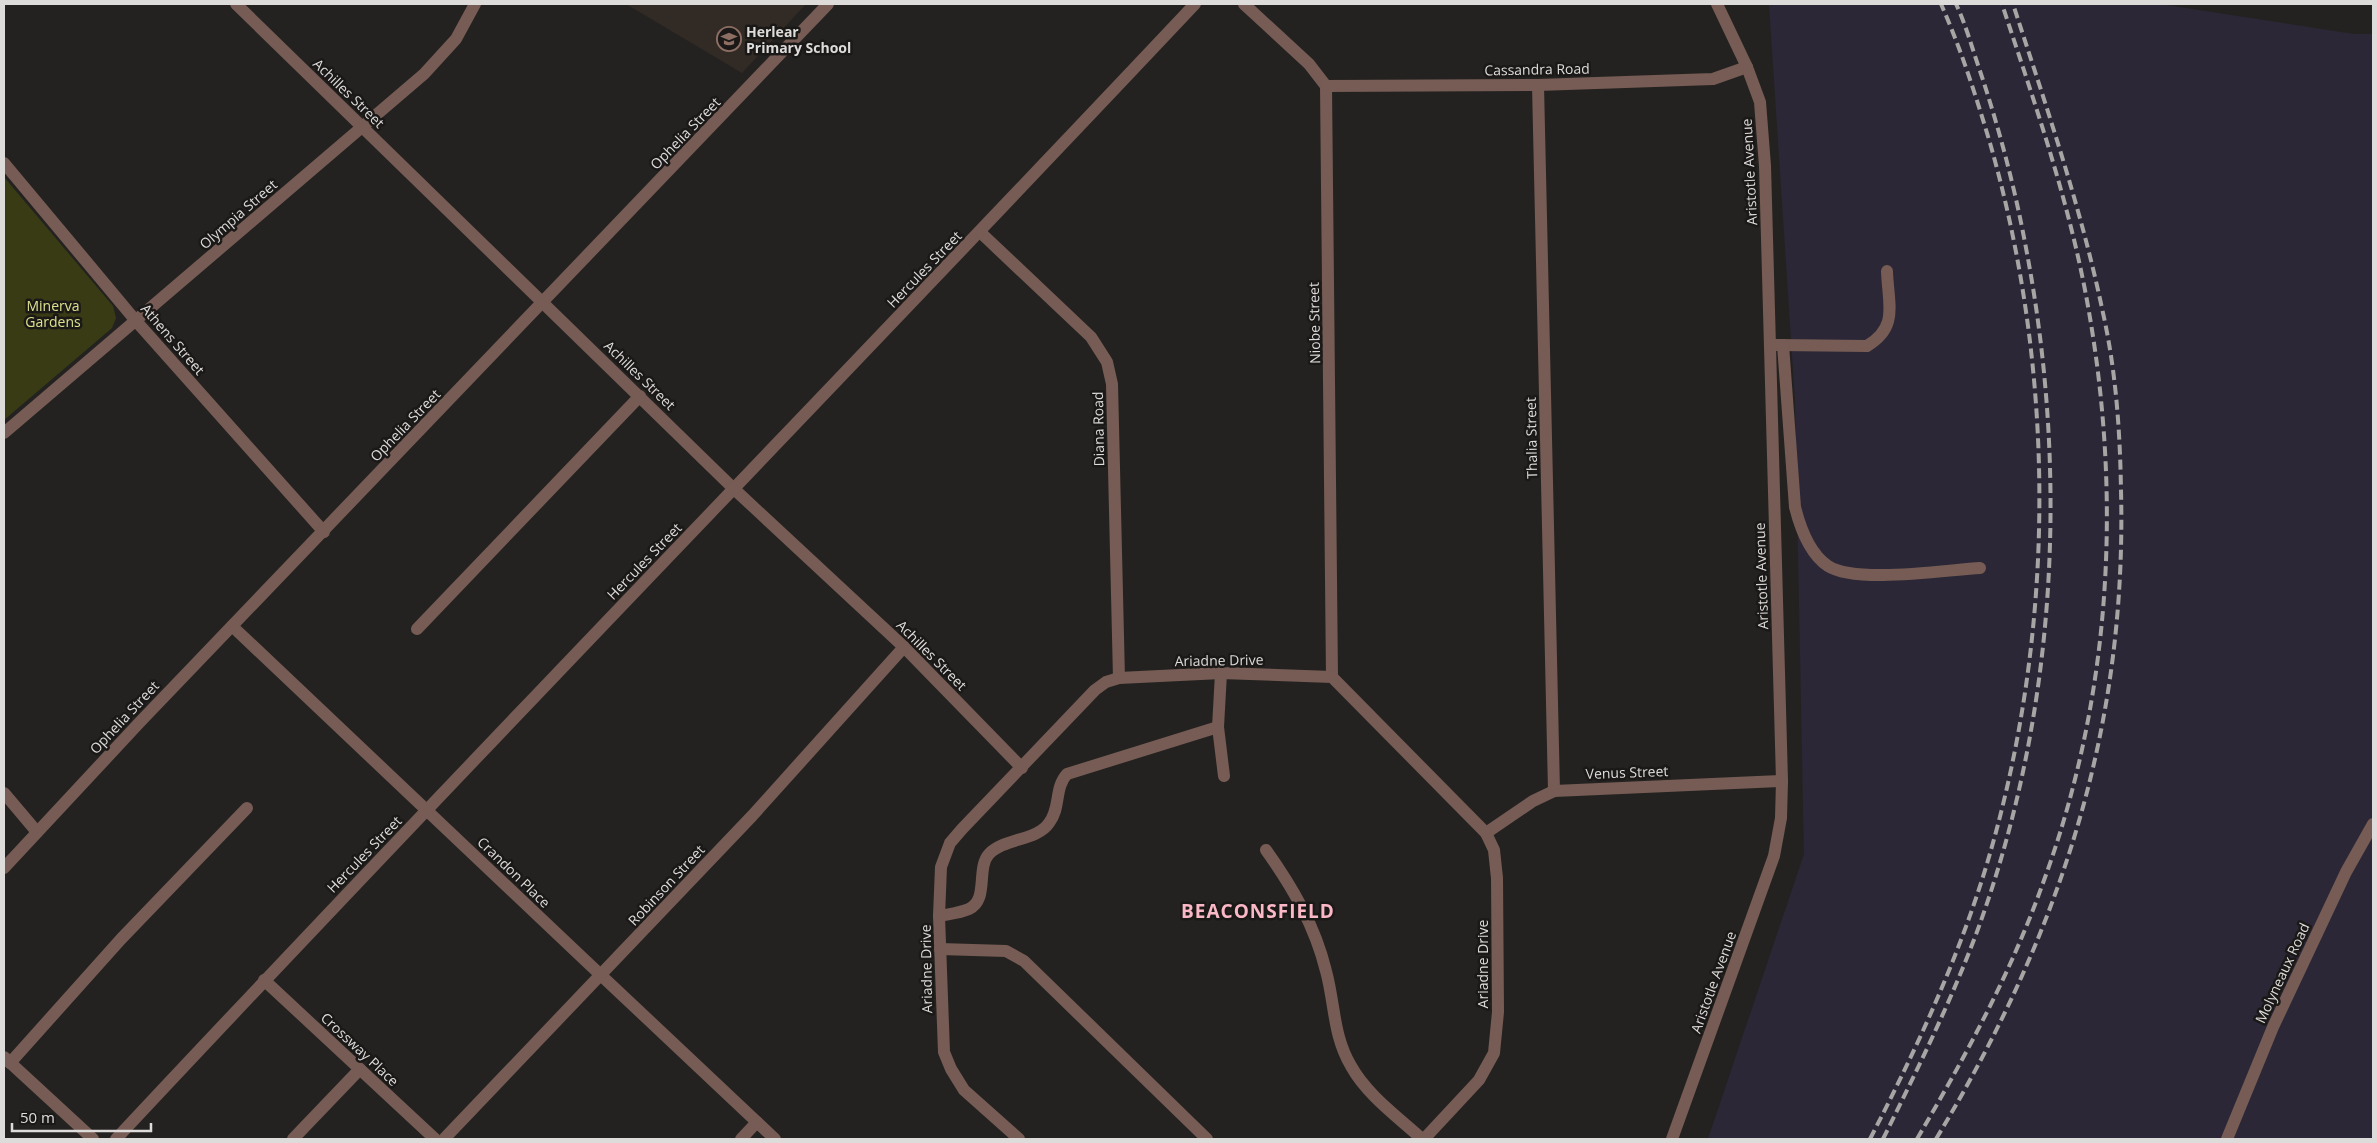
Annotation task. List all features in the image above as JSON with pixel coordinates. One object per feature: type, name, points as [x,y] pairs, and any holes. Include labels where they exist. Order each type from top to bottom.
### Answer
[{"type":"street","name":"Achilles Street","points":[[236,4],[733,488],[904,647],[1022,768]]},
{"type":"street","name":"Olympia Street","points":[[4,433],[439,60],[456,39],[475,4]]},
{"type":"street","name":"Ophelia Street","points":[[4,868],[232,626],[828,4]]},
{"type":"street","name":"Hercules Street","points":[[116,1139],[264,980],[980,232],[1195,4]]},
{"type":"street","points":[[1244,4],[1309,64],[1326,86]]},
{"type":"street","name":"Aristotle Avenue","points":[[1672,1139],[1774,856],[1781,818],[1776,345],[1761,112],[1760,102],[1747,67],[1716,4]]},
{"type":"street","name":"Cassandra Road","points":[[1326,86],[1538,85],[1713,79],[1747,67]]},
{"type":"street","name":"Thalia Street","points":[[1538,85],[1554,791]]},
{"type":"street","name":"Niobe Street","points":[[1326,86],[1332,677]]},
{"type":"street","name":"Athens Street","points":[[4,163],[136,321],[324,532]]},
{"type":"street","name":"Diana Road","points":[[980,232],[1091,337],[1107,362],[1112,384],[1119,678]]},
{"type":"street","points":[[1887,271],[1889,324],[1878,339],[1867,346],[1776,345],[1795,507],[1801,528],[1819,559],[1838,572],[1891,574],[1980,568]]},
{"type":"street","points":[[417,629],[640,396]]},
{"type":"street","name":"Crandon Place","points":[[232,626],[427,809],[600,976],[775,1139]]},
{"type":"street","name":"Robinson Street","points":[[444,1139],[752,816],[904,647]]},
{"type":"street","points":[[1220,673],[1218,727],[1224,776]]},
{"type":"street","name":"Ariadne Drive","points":[[1020,1139],[964,1090],[944,1052],[939,916],[942,867],[950,843],[1095,690],[1106,682],[1119,678],[1220,673],[1332,677],[1486,833],[1494,850],[1497,878],[1498,1012],[1494,1053],[1479,1080],[1423,1139]]},
{"type":"street","points":[[939,916],[969,909],[975,905],[982,885],[982,866],[990,852],[1046,828],[1054,816],[1061,781],[1067,774],[1218,727]]},
{"type":"street","name":"Venus Street","points":[[1486,833],[1533,801],[1554,791],[1782,781]]},
{"type":"street","points":[[4,794],[37,832]]},
{"type":"street","points":[[93,1139],[7,1060],[247,808]]},
{"type":"street","name":"Molyneaux Road","points":[[2227,1139],[2273,1027],[2346,872],[2373,827]]},
{"type":"street","points":[[1266,850],[1293,888],[1319,947],[1327,973],[1336,1029],[1352,1068],[1366,1087],[1423,1139]]},
{"type":"street","points":[[940,949],[1006,951],[1024,961],[1207,1139]]},
{"type":"street","name":"Crossway Place","points":[[264,980],[435,1139]]},
{"type":"street","points":[[293,1139],[360,1069]]},
{"type":"street","points":[[741,1139],[757,1122]]},
{"type":"shaded area","name":"Herlear Primary School","points":[[626,4],[806,4],[742,73]]},
{"type":"shaded area","points":[[1769,4],[2160,4],[2354,34],[2373,34],[2373,1139],[1708,1139],[1804,854],[1795,400]]},
{"type":"green space","name":"Minerva Gardens","points":[[4,177],[113,306],[116,318],[112,328],[4,420]]},
{"type":"railway","points":[[1870,1139],[1934,1006],[1962,937],[1986,867],[2009,779],[2026,688],[2036,597],[2039,505],[2037,413],[2027,322],[2012,232],[1990,143],[1968,73],[1941,4]]},
{"type":"railway","points":[[1883,1139],[1957,983],[1978,929],[2005,847],[2025,763],[2039,677],[2048,592],[2051,505],[2048,419],[2040,333],[2026,248],[2006,158],[1966,28],[1956,4]]},
{"type":"railway","points":[[1917,1139],[2002,982],[2043,883],[2066,811],[2084,738],[2097,664],[2104,590],[2107,515],[2104,439],[2097,365],[2085,290],[2059,181],[2002,4]]},
{"type":"railway","points":[[1936,1139],[1980,1062],[2018,985],[2050,908],[2077,828],[2098,747],[2112,664],[2120,579],[2120,446],[2114,379],[2107,335],[2094,273],[2074,196],[2013,4]]},
{"type":"place","name":"Herlear Primary School","points":[[729,39]]},
{"type":"district","name":"BEACONSFIELD","points":[[1258,911]]}]
